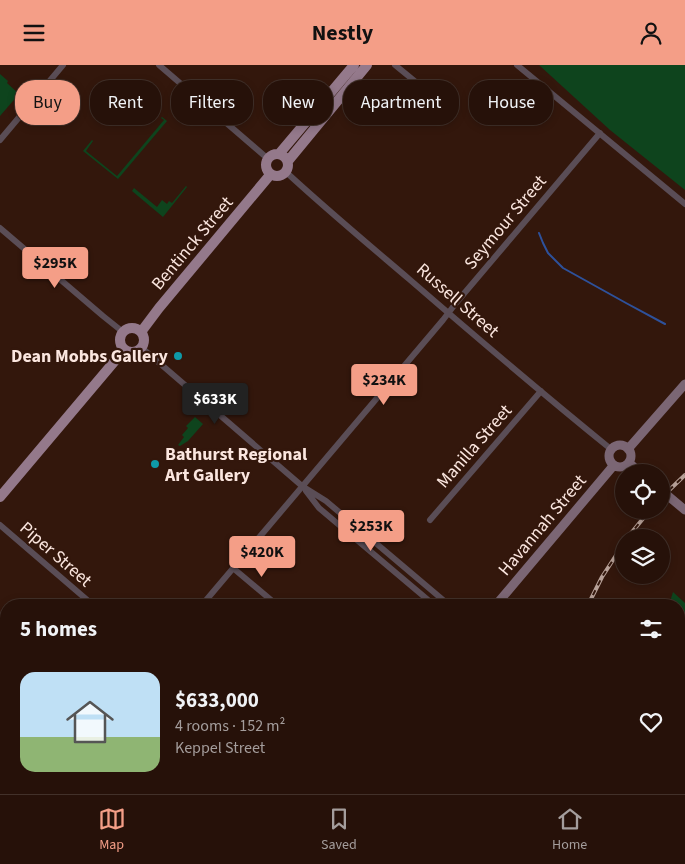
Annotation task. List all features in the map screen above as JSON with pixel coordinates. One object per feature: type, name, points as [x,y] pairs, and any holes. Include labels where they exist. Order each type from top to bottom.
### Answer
[{"type":"main road","points":[[279,154],[354,65]]},
{"type":"main road","points":[[288,161],[368,65]]},
{"type":"main road","points":[[273,154],[283,155],[288,161],[288,169],[280,176],[270,175],[265,165],[268,158],[273,154]]},
{"type":"main road","name":"Bentinck Street","points":[[141,332],[270,175]]},
{"type":"main road","points":[[130,328],[141,332],[145,342],[142,348],[135,352],[124,350],[120,339],[123,332],[130,328]]},
{"type":"main road","points":[[0,497],[124,350]]},
{"type":"street","points":[[0,140],[63,65]]},
{"type":"street","points":[[159,65],[268,158]]},
{"type":"street","points":[[395,65],[413,80]]},
{"type":"street","points":[[517,65],[685,204]]},
{"type":"street","name":"Seymour Street","points":[[207,599],[600,133]]},
{"type":"street","name":"Russell Street","points":[[286,172],[348,228],[612,450]]},
{"type":"street","points":[[0,228],[123,332]]},
{"type":"street","points":[[142,348],[302,486],[326,501],[442,599]]},
{"type":"street","points":[[628,449],[685,384]]},
{"type":"street","name":"Manilla Street","points":[[430,520],[541,391]]},
{"type":"street","points":[[620,446],[628,449],[631,457],[629,463],[620,467],[614,465],[610,457],[612,450],[620,446]]},
{"type":"street","name":"Havannah Street","points":[[501,599],[614,465]]},
{"type":"street","points":[[302,486],[320,508],[427,599]]},
{"type":"street","points":[[670,498],[685,510]]},
{"type":"street","name":"Piper Street","points":[[0,525],[86,599]]},
{"type":"street","points":[[351,534],[357,527]]},
{"type":"street","points":[[233,568],[270,599]]},
{"type":"street","points":[[417,590],[424,583]]},
{"type":"green space","points":[[539,65],[685,65],[685,190],[610,130]]},
{"type":"green space","points":[[0,74],[15,90],[15,99],[0,116]]},
{"type":"green space","points":[[161,118],[167,121],[118,179],[83,151],[92,140],[86,151],[117,176],[161,125],[164,120]]},
{"type":"green space","points":[[186,186],[163,217],[132,191],[134,188],[157,207],[162,200],[167,204],[169,201],[172,203]]},
{"type":"green space","points":[[195,417],[203,424],[188,441],[180,446],[178,445],[184,437],[182,435],[188,428],[186,426]]},
{"type":"green space","points":[[673,592],[681,599],[671,599]]},
{"type":"waterway","points":[[539,233],[548,253],[563,268],[665,324]]},
{"type":"railway","points":[[670,489],[685,475]]},
{"type":"railway","points":[[635,529],[643,519]]},
{"type":"railway","points":[[591,599],[615,557]]},
{"type":"place","name":"Dean Mobbs Gallery","points":[[178,356]]},
{"type":"place","name":"Bathurst Regional Art Gallery","points":[[155,464]]}]
